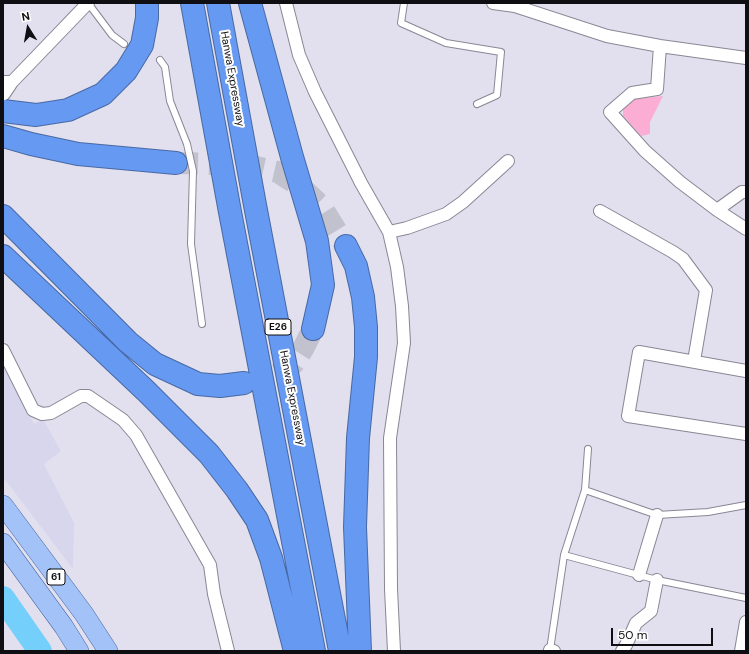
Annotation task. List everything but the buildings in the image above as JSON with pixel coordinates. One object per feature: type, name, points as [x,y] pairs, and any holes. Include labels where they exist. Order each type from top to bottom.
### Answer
[{"type":"highway","points":[[3,102],[36,114],[68,110],[103,94],[126,72],[142,45],[147,3]]},
{"type":"highway","name":"E26","points":[[192,3],[230,212],[314,651]]},
{"type":"highway","name":"Hanwa Expressway","points":[[218,3],[340,651]]},
{"type":"highway","points":[[250,3],[292,157],[318,242],[323,285],[314,330]]},
{"type":"highway","points":[[3,136],[31,144],[78,154],[176,163]]},
{"type":"highway","points":[[3,216],[128,342],[155,364],[198,384],[220,386],[244,382]]},
{"type":"highway","points":[[346,246],[356,266],[363,297],[366,327],[366,356],[358,438],[355,527],[360,651]]},
{"type":"highway","points":[[3,256],[146,391],[209,454],[237,490],[256,520],[271,558],[295,651]]},
{"type":"main road","name":"61","points":[[3,504],[84,614],[108,651]]},
{"type":"main road","name":"61","points":[[3,543],[64,627],[79,651]]},
{"type":"street","points":[[3,102],[8,82],[88,3]]},
{"type":"street","points":[[286,3],[299,55],[315,92],[361,183],[389,232],[399,282],[404,343],[390,438],[390,589],[394,651]]},
{"type":"street","points":[[493,3],[515,6],[608,36],[660,46],[746,58]]},
{"type":"street","points":[[660,46],[657,89],[632,93],[610,112],[645,151],[680,182],[717,210],[746,228]]},
{"type":"street","points":[[389,232],[407,228],[446,214],[463,202],[508,161]]},
{"type":"street","points":[[717,210],[742,192],[746,192]]},
{"type":"street","points":[[600,211],[683,259],[706,290],[694,361]]},
{"type":"street","points":[[3,350],[33,410],[42,414],[51,413],[81,396],[88,396],[123,420],[136,435],[210,565],[214,594],[228,651]]},
{"type":"street","points":[[746,371],[639,352],[628,416],[746,434]]},
{"type":"street","points":[[639,575],[657,515]]},
{"type":"street","points":[[622,651],[636,623],[651,611],[657,580]]},
{"type":"street","points":[[741,651],[746,622]]},
{"type":"lane","points":[[88,3],[112,36],[124,44]]},
{"type":"lane","points":[[404,3],[401,23],[446,43],[501,52],[497,95],[477,104]]},
{"type":"lane","points":[[160,60],[165,67],[170,101],[187,144],[193,171],[191,244],[202,324]]},
{"type":"lane","points":[[550,651],[564,555],[585,490],[588,449]]},
{"type":"lane","points":[[585,490],[657,515],[708,512],[746,505]]},
{"type":"lane","points":[[564,555],[657,580],[746,598]]},
{"type":"shaded area","points":[[663,96],[650,122],[650,134],[641,136],[623,116],[623,108],[634,99]]},
{"type":"shaded area","points":[[3,362],[34,424],[43,419],[61,451],[44,464],[74,523],[73,569],[3,477]]},
{"type":"waterway","points":[[3,598],[40,651]]},
{"type":"tunnel","points":[[176,163],[247,165],[278,172],[301,187],[321,206],[346,246]]},
{"type":"tunnel","points":[[244,383],[264,379],[283,372],[294,363],[313,329]]}]
